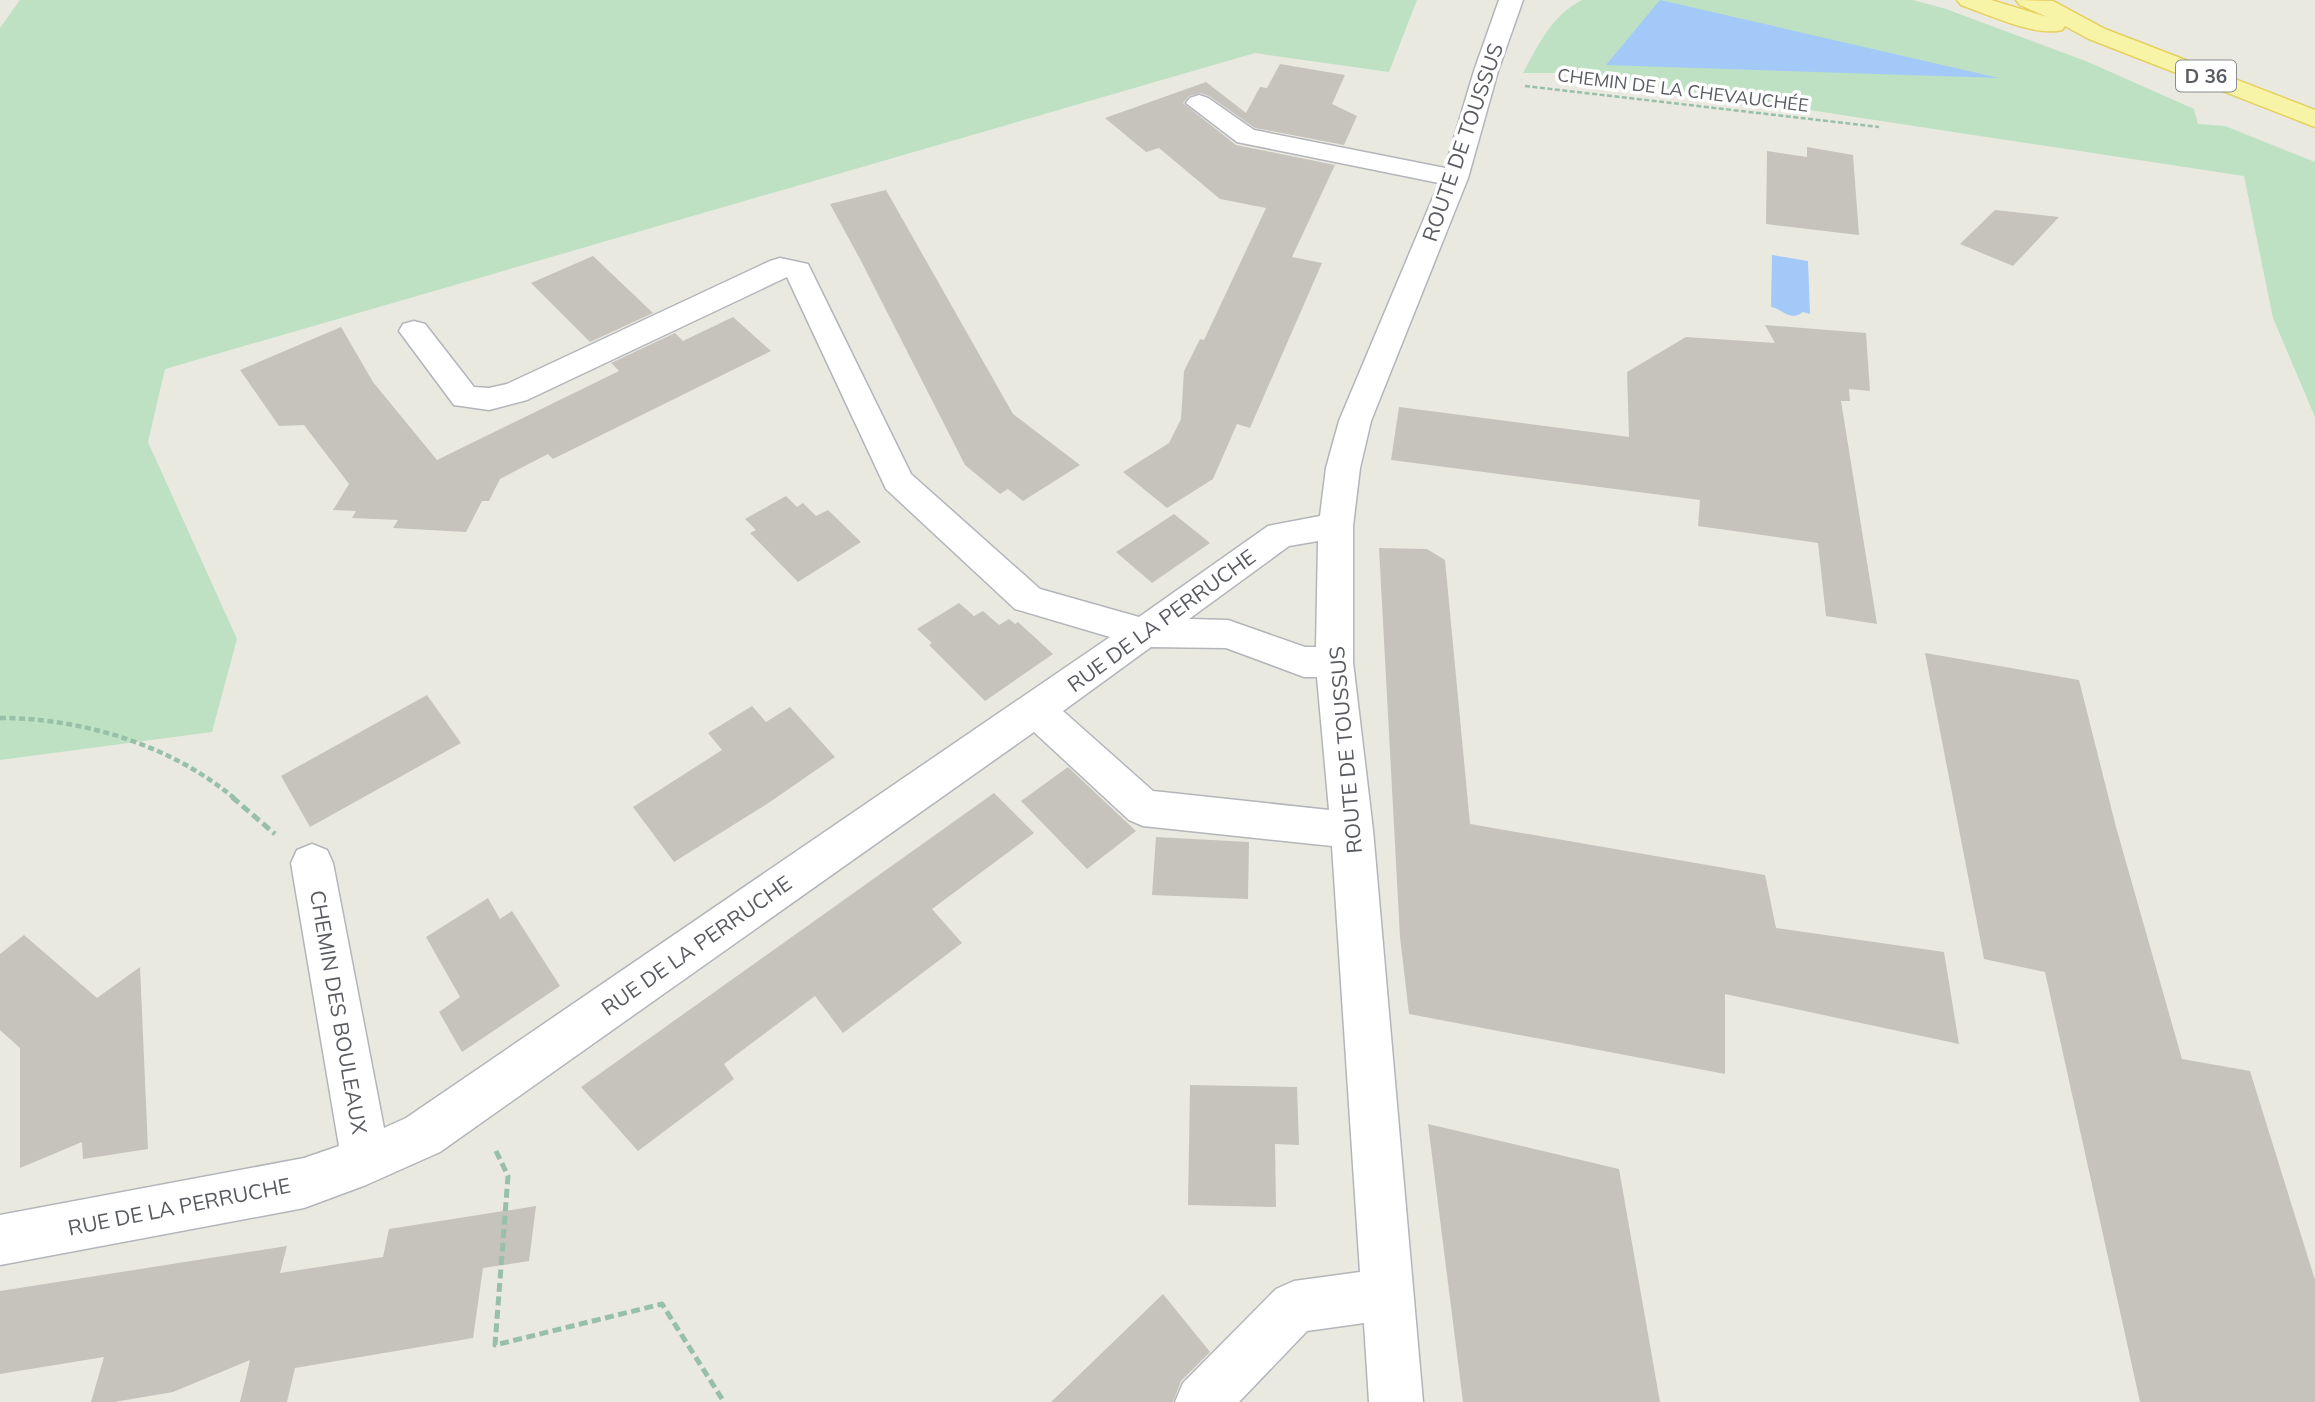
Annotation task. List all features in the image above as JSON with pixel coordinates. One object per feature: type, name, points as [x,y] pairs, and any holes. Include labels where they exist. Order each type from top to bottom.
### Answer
[{"type":"main road","name":"D 36","points":[[1969,0],[2020,18],[2097,34]]},
{"type":"main road","name":"D 36","points":[[2028,0],[2045,6],[2097,34],[2315,119]]},
{"type":"street","name":"ROUTE DE TOUSSUS","points":[[1396,1402],[1352,830],[1334,662],[1336,526],[1343,468],[1355,421],[1455,178],[1483,81],[1511,0]]},
{"type":"street","points":[[1199,103],[1246,136],[1455,178]]},
{"type":"street","points":[[414,331],[465,397],[489,399],[516,393],[780,267],[797,270],[898,481],[1028,599],[1145,633],[1228,635],[1304,662],[1334,662]]},
{"type":"street","name":"RUE DE LA PERRUCHE","points":[[0,1240],[304,1183],[366,1161],[423,1135],[1036,710],[1280,535],[1336,526]]},
{"type":"street","points":[[1036,710],[1143,808],[1352,830]]},
{"type":"street","name":"CHEMIN DES BOULEAUX","points":[[312,863],[366,1161]]},
{"type":"street","points":[[1202,1402],[1294,1307],[1388,1294]]},
{"type":"path","name":"CHEMIN DE LA CHEVAUCHÉE","points":[[1483,81],[1879,127]]},
{"type":"path","name":"CHEMIN DES BOULEAUX","points":[[0,718],[21,716],[125,739],[192,766],[312,863]]},
{"type":"path","points":[[472,1101],[508,1176],[495,1345],[662,1304],[724,1402]]},
{"type":"green space","points":[[20,0],[1417,0],[1389,72],[1255,53],[165,369],[148,442],[237,639],[212,732],[0,760],[0,28]]},
{"type":"green space","points":[[1582,0],[1913,0],[1946,9],[2088,62],[2194,109],[2198,124],[2225,126],[2315,162],[2315,417],[2273,318],[2244,176],[1565,73],[1523,73],[1554,22]]},
{"type":"water","points":[[1660,0],[1999,78],[1606,65]]},
{"type":"water","points":[[1772,255],[1808,261],[1810,314],[1803,312],[1794,316],[1771,307]]},
{"type":"building","points":[[1280,64],[1345,75],[1332,104],[1357,116],[1344,145],[1255,128],[1209,96],[1200,93],[1189,96],[1183,103],[1236,145],[1335,165],[1292,257],[1322,263],[1250,428],[1237,424],[1213,479],[1167,508],[1123,472],[1169,443],[1181,419],[1184,371],[1200,339],[1204,340],[1266,208],[1220,199],[1159,148],[1146,152],[1105,118],[1206,82],[1246,113],[1260,87],[1267,88]]},
{"type":"building","points":[[1807,147],[1853,155],[1859,235],[1766,224],[1767,151],[1807,157]]},
{"type":"building","points":[[886,190],[1013,414],[1080,465],[1023,501],[1008,489],[1000,494],[965,465],[830,204]]},
{"type":"building","points":[[1995,210],[2059,217],[2013,266],[1960,244]]},
{"type":"building","points":[[593,256],[653,313],[590,342],[531,283]]},
{"type":"building","points":[[733,317],[771,351],[553,459],[548,454],[500,479],[489,501],[482,501],[466,532],[393,528],[398,520],[352,518],[356,511],[333,510],[349,484],[304,425],[279,426],[240,370],[341,327],[373,382],[437,460],[619,371],[611,363],[675,333],[683,341]]},
{"type":"building","points":[[1765,325],[1866,333],[1870,391],[1849,389],[1850,401],[1841,401],[1877,624],[1826,616],[1818,543],[1698,526],[1700,500],[1391,460],[1399,407],[1629,437],[1627,372],[1686,337],[1775,343]]},
{"type":"building","points":[[786,496],[797,507],[803,503],[816,516],[828,510],[861,542],[798,582],[750,533],[756,530],[745,519]]},
{"type":"building","points":[[1174,514],[1210,543],[1152,583],[1116,552]]},
{"type":"building","points":[[1379,548],[1427,549],[1445,560],[1470,824],[1765,875],[1776,928],[1944,952],[1959,1044],[1725,994],[1725,1074],[1409,1014],[1400,937]]},
{"type":"building","points":[[959,603],[974,616],[983,611],[999,625],[1009,619],[1015,624],[1018,622],[1053,654],[985,701],[929,645],[932,643],[917,629]]},
{"type":"building","points":[[1925,653],[2079,680],[2116,827],[2182,1059],[2250,1071],[2315,1280],[2315,1402],[2140,1402],[2045,972],[1984,959]]},
{"type":"building","points":[[427,695],[461,743],[310,827],[281,776]]},
{"type":"building","points":[[752,706],[766,722],[790,707],[835,757],[767,804],[674,862],[633,807],[722,750],[708,733]]},
{"type":"building","points":[[1068,767],[1136,831],[1087,869],[1021,801]]},
{"type":"building","points":[[994,793],[1034,833],[932,909],[962,943],[843,1033],[815,996],[724,1064],[734,1079],[638,1151],[581,1087]]},
{"type":"building","points":[[1156,837],[1249,842],[1248,899],[1152,895]]},
{"type":"building","points":[[488,898],[500,919],[512,911],[560,986],[462,1052],[439,1012],[460,997],[426,937]]},
{"type":"building","points":[[24,935],[97,998],[140,967],[148,1149],[83,1159],[82,1142],[20,1168],[20,1048],[0,1030],[0,954]]},
{"type":"building","points":[[1190,1085],[1297,1087],[1299,1145],[1275,1144],[1276,1207],[1188,1205]]},
{"type":"building","points":[[1428,1124],[1619,1169],[1660,1402],[1463,1402]]},
{"type":"building","points":[[536,1206],[529,1261],[483,1268],[473,1338],[295,1368],[287,1402],[240,1402],[250,1360],[173,1392],[114,1402],[91,1402],[104,1357],[0,1374],[0,1291],[287,1246],[280,1273],[383,1257],[389,1229]]},
{"type":"building","points":[[1163,1294],[1210,1352],[1181,1381],[1173,1402],[1051,1402]]}]
